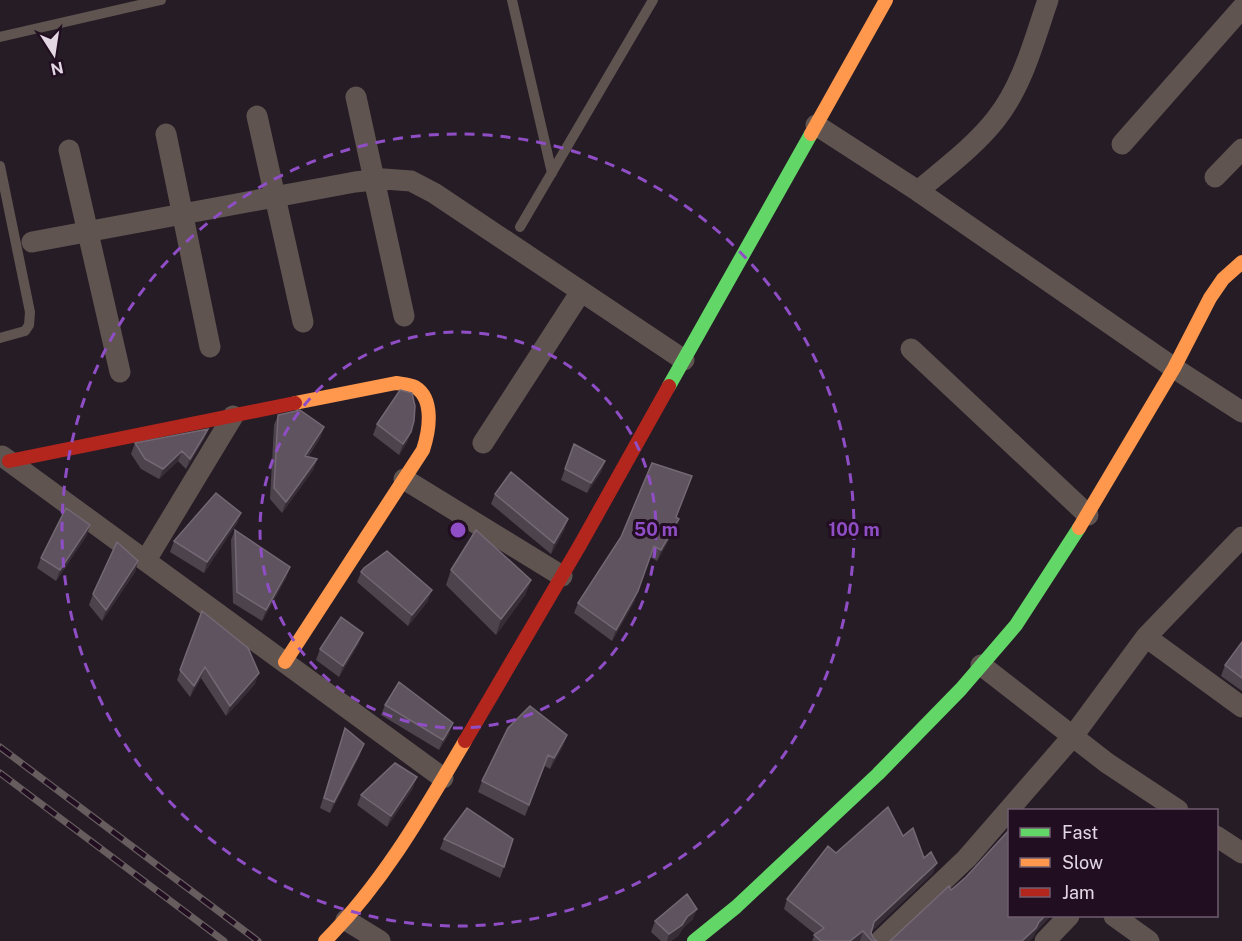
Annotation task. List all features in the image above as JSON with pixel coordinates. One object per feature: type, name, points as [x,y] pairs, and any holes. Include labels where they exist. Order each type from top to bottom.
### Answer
[{"type":"street","points":[[325,941],[346,920],[385,870],[443,777],[562,576],[886,0]]},
{"type":"street","points":[[918,191],[980,137],[998,117],[1015,88],[1048,0]]},
{"type":"street","points":[[1122,144],[1242,8]]},
{"type":"street","points":[[356,97],[404,316]]},
{"type":"street","points":[[257,116],[303,322]]},
{"type":"street","points":[[816,124],[1242,412]]},
{"type":"street","points":[[166,134],[210,347]]},
{"type":"street","points":[[1215,177],[1242,149]]},
{"type":"street","points":[[69,150],[120,372]]},
{"type":"street","points":[[32,242],[355,182],[411,181],[434,193],[684,360]]},
{"type":"street","points":[[694,941],[736,907],[878,774],[961,689],[1016,625],[1088,515],[1174,368],[1210,298],[1224,279],[1242,262]]},
{"type":"street","points":[[483,443],[580,292]]},
{"type":"street","points":[[911,349],[1088,515]]},
{"type":"street","points":[[5,457],[233,416],[396,383],[418,388],[425,400],[430,420],[428,438],[423,450],[285,662]]},
{"type":"street","points":[[146,560],[233,416]]},
{"type":"street","points":[[5,457],[443,777]]},
{"type":"street","points":[[404,479],[562,576]]},
{"type":"street","points":[[1012,809],[1072,736],[1146,637],[1242,537]]},
{"type":"street","points":[[1146,637],[1242,707]]},
{"type":"street","points":[[981,665],[1107,763],[1176,809]]},
{"type":"street","points":[[880,941],[967,858],[1008,814]]},
{"type":"street","points":[[1218,837],[1242,853]]},
{"type":"street","points":[[1045,941],[1067,917]]},
{"type":"street","points":[[1117,917],[1149,941]]},
{"type":"street","points":[[346,920],[380,941]]},
{"type":"lane","points":[[0,37],[138,3],[161,0]]},
{"type":"lane","points":[[512,0],[552,172]]},
{"type":"lane","points":[[520,227],[653,0]]},
{"type":"lane","points":[[0,166],[30,312],[29,325],[25,331],[0,338]]},
{"type":"building","points":[[400,390],[412,393],[415,406],[411,432],[403,444],[377,424]]},
{"type":"building","points":[[300,410],[324,427],[305,456],[317,459],[286,502],[274,488],[278,415]]},
{"type":"building","points":[[208,429],[190,459],[182,451],[163,469],[145,459],[135,443]]},
{"type":"building","points":[[574,444],[605,461],[591,483],[565,469]]},
{"type":"building","points":[[652,463],[692,476],[676,517],[679,519],[661,550],[654,546],[638,591],[616,630],[578,603],[621,537]]},
{"type":"building","points":[[511,472],[568,519],[554,543],[495,494]]},
{"type":"building","points":[[216,493],[241,513],[207,562],[174,541]]},
{"type":"building","points":[[66,508],[90,525],[60,570],[41,558]]},
{"type":"building","points":[[235,530],[290,567],[266,610],[237,592]]},
{"type":"building","points":[[476,530],[531,580],[501,619],[451,570]]},
{"type":"building","points":[[117,542],[138,561],[106,610],[93,594]]},
{"type":"building","points":[[387,551],[432,590],[412,615],[361,572]]},
{"type":"building","points":[[202,611],[248,648],[259,673],[230,706],[205,667],[194,686],[180,670]]},
{"type":"building","points":[[341,617],[363,633],[343,666],[320,649]]},
{"type":"building","points":[[1242,642],[1242,678],[1225,665]]},
{"type":"building","points":[[399,682],[453,723],[443,740],[385,705]]},
{"type":"building","points":[[530,706],[567,735],[554,758],[548,755],[529,805],[482,781],[508,728]]},
{"type":"building","points":[[345,728],[364,744],[334,802],[324,798]]},
{"type":"building","points":[[395,763],[417,777],[391,816],[361,795]]},
{"type":"building","points":[[888,807],[903,836],[913,828],[924,858],[931,852],[937,863],[874,922],[871,933],[877,941],[872,941],[863,931],[850,941],[821,941],[814,935],[824,928],[787,899],[828,846],[836,853]]},
{"type":"building","points":[[467,808],[513,839],[504,867],[444,839]]},
{"type":"building","points":[[1008,831],[1008,917],[1044,917],[1022,941],[890,941],[949,886],[951,890]]},
{"type":"building","points":[[687,894],[697,909],[687,917],[682,925],[669,934],[655,921]]},
{"type":"railway","points":[[0,747],[258,941]]},
{"type":"railway","points":[[0,773],[224,941]]},
{"type":"traffic: fast","points":[[669,386],[811,134]]},
{"type":"traffic: fast","points":[[694,941],[736,907],[878,774],[961,689],[1016,625],[1079,528]]},
{"type":"traffic: slow","points":[[811,134],[886,0]]},
{"type":"traffic: slow","points":[[1079,528],[1174,368],[1210,298],[1223,279],[1242,262]]},
{"type":"traffic: slow","points":[[285,662],[423,450],[429,416],[426,399],[421,392],[413,386],[396,383],[295,403]]},
{"type":"traffic: slow","points":[[325,941],[346,919],[384,871],[418,820],[465,741]]},
{"type":"traffic: jam","points":[[465,741],[580,545],[669,386]]},
{"type":"traffic: jam","points":[[9,461],[295,403]]}]
